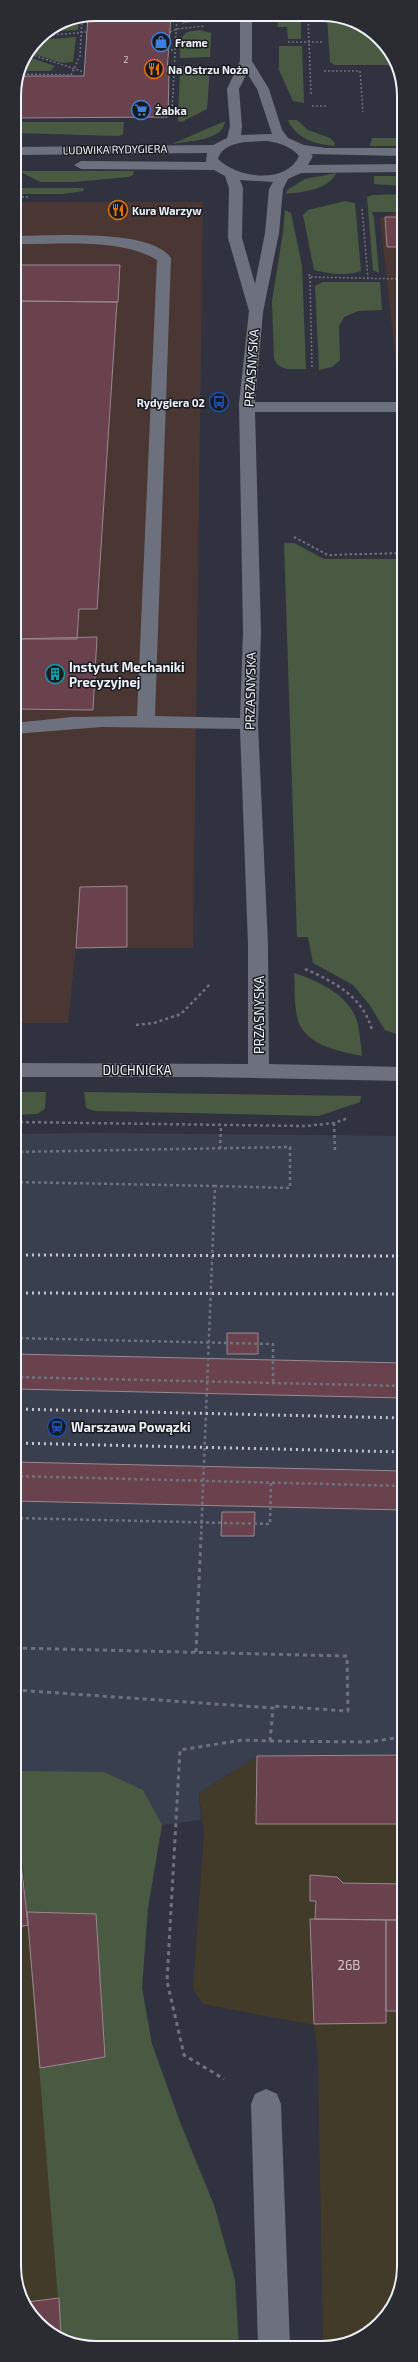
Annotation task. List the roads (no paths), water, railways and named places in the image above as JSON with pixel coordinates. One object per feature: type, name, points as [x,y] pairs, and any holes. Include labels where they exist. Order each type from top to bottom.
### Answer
[{"type":"street","points":[[233,140],[236,126],[233,89],[246,61],[246,21]]},
{"type":"street","points":[[246,61],[263,89],[276,130],[283,140]]},
{"type":"street","points":[[397,152],[326,152],[301,149],[283,140],[267,138],[233,140],[216,149],[212,154],[212,160],[215,166],[230,175],[247,178],[283,176],[299,170],[397,168]]},
{"type":"street","name":"LUDWIKA RYDYGIERA","points":[[21,151],[216,149]]},
{"type":"street","points":[[299,170],[305,163],[306,156],[301,149]]},
{"type":"street","name":"LUDWIKA RYDYGIERA","points":[[67,164],[215,166]]},
{"type":"street","name":"PRZASNYSKA","points":[[230,175],[236,188],[235,238],[256,312]]},
{"type":"street","name":"PRZASNYSKA","points":[[259,1071],[258,945],[249,724],[252,632],[248,407],[256,312],[272,233],[276,190],[283,176]]},
{"type":"street","points":[[21,240],[122,241],[148,248],[164,258],[146,722]]},
{"type":"street","points":[[248,407],[397,407]]},
{"type":"street","points":[[21,728],[44,724],[146,722],[249,724]]},
{"type":"street","name":"DUCHNICKA","points":[[21,1070],[259,1071],[397,1074]]},
{"type":"street","points":[[266,2104],[274,2341]]},
{"type":"railway","points":[[21,1255],[397,1256]]},
{"type":"railway","points":[[21,1293],[397,1294]]},
{"type":"railway","points":[[21,1409],[397,1418]]},
{"type":"railway","points":[[21,1443],[397,1452]]},
{"type":"place","name":"Frame","points":[[161,42]]},
{"type":"place","name":"Na Ostrzu Noża","points":[[154,69]]},
{"type":"place","name":"Żabka","points":[[141,110]]},
{"type":"place","name":"Kura Warzyw","points":[[118,210]]},
{"type":"place","name":"Rydygiera 02","points":[[219,402]]},
{"type":"place","name":"Instytut Mechaniki Precyzyjnej","points":[[55,674]]},
{"type":"place","name":"Warszawa Powązki","points":[[57,1427]]}]
